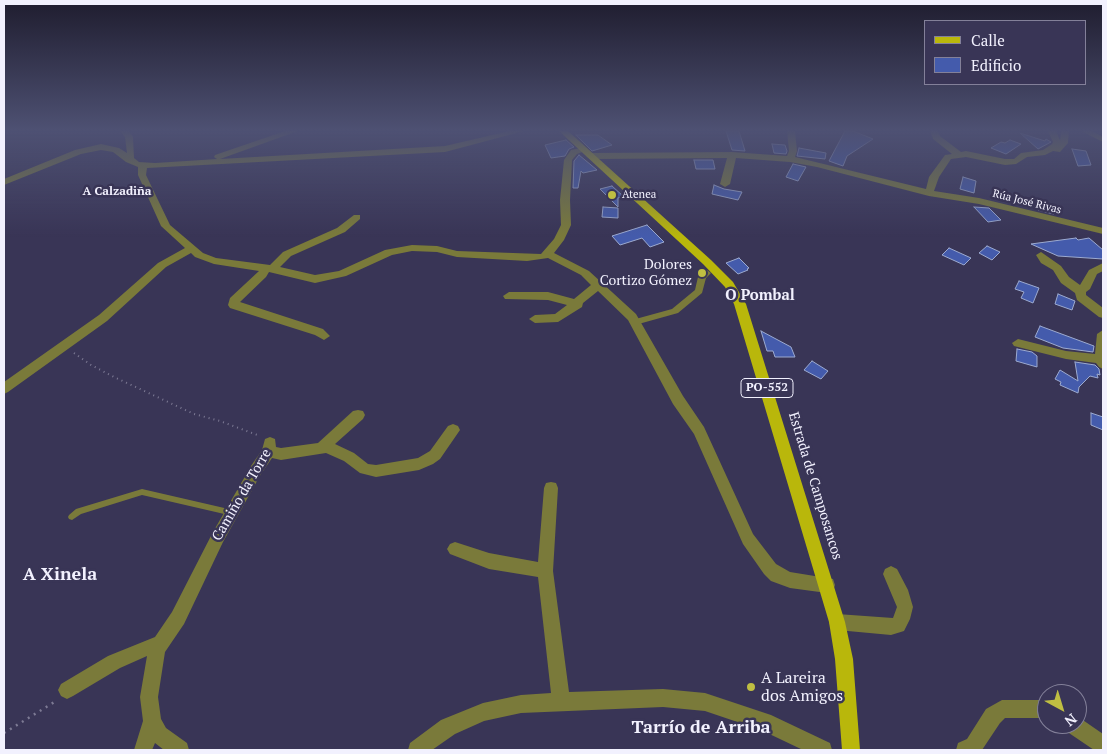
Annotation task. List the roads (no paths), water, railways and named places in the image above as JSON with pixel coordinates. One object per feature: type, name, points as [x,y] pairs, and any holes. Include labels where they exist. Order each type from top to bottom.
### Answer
[{"type":"main road","name":"Estrada de Camposancos","points":[[601,166],[707,262],[729,285],[745,314],[837,622],[844,659],[851,750]]},
{"type":"street","points":[[4,182],[43,166]]},
{"type":"street","points":[[138,166],[166,226],[207,259],[269,269],[308,278],[323,278],[342,274],[389,252],[412,248],[437,249],[457,254],[527,258],[543,257],[560,240],[566,225],[565,200],[568,166]]},
{"type":"street","points":[[725,184],[729,166]]},
{"type":"street","name":"Rúa José Rivas","points":[[825,166],[929,193],[979,201],[1103,231]]},
{"type":"street","points":[[929,193],[934,177],[942,166]]},
{"type":"street","points":[[324,336],[319,332],[234,305],[234,301],[288,254],[341,230],[357,217]]},
{"type":"street","points":[[4,389],[103,318],[153,272],[191,248]]},
{"type":"street","points":[[548,254],[585,273],[632,317],[678,400],[699,431],[748,539],[758,554],[777,575],[790,580],[827,585]]},
{"type":"street","points":[[1041,255],[1045,261],[1057,268],[1065,280],[1080,292],[1087,302],[1103,314]]},
{"type":"street","points":[[1080,292],[1094,272],[1103,266]]},
{"type":"street","points":[[635,322],[675,311],[699,291],[702,276],[708,274]]},
{"type":"street","points":[[534,319],[558,318],[578,304],[590,290],[597,286]]},
{"type":"street","points":[[509,296],[548,296],[578,304]]},
{"type":"street","points":[[1018,342],[1102,362],[1103,334]]},
{"type":"street","points":[[321,448],[358,415]]},
{"type":"street","points":[[321,448],[338,452],[366,469],[376,471],[419,464],[428,460],[435,455],[454,430]]},
{"type":"street","name":"Camiño da Torre","points":[[152,721],[149,696],[150,679],[157,649],[178,618],[213,546],[256,470],[270,448],[281,454],[321,448]]},
{"type":"street","points":[[552,488],[545,572],[561,701]]},
{"type":"street","points":[[455,549],[489,560],[545,572]]},
{"type":"street","points":[[837,622],[891,627],[898,625],[902,619],[905,607],[902,596],[891,574]]},
{"type":"street","points":[[67,690],[114,662],[148,646],[160,644]]},
{"type":"street","points":[[417,750],[448,727],[483,712],[521,704],[663,698],[705,702],[764,722],[823,750]]},
{"type":"street","points":[[965,750],[974,746],[993,716],[1002,709],[1037,709]]},
{"type":"street","points":[[143,750],[152,721]]},
{"type":"street","points":[[152,721],[159,735],[180,750]]},
{"type":"street","points":[[1087,734],[1103,745]]},
{"type":"lane","points":[[72,517],[79,511],[142,492],[233,512]]},
{"type":"place","name":"Atenea","points":[[612,195]]},
{"type":"place","name":"Dolores Cortizo Gómez","points":[[702,273]]},
{"type":"place","name":"A Lareira dos Amigos","points":[[751,687]]},
{"type":"district","name":"A Calzadiña","points":[[117,192]]},
{"type":"district","name":"O Pombal","points":[[760,296]]},
{"type":"district","name":"A Xinela","points":[[60,575]]},
{"type":"district","name":"Tarrío de Arriba","points":[[701,728]]}]
